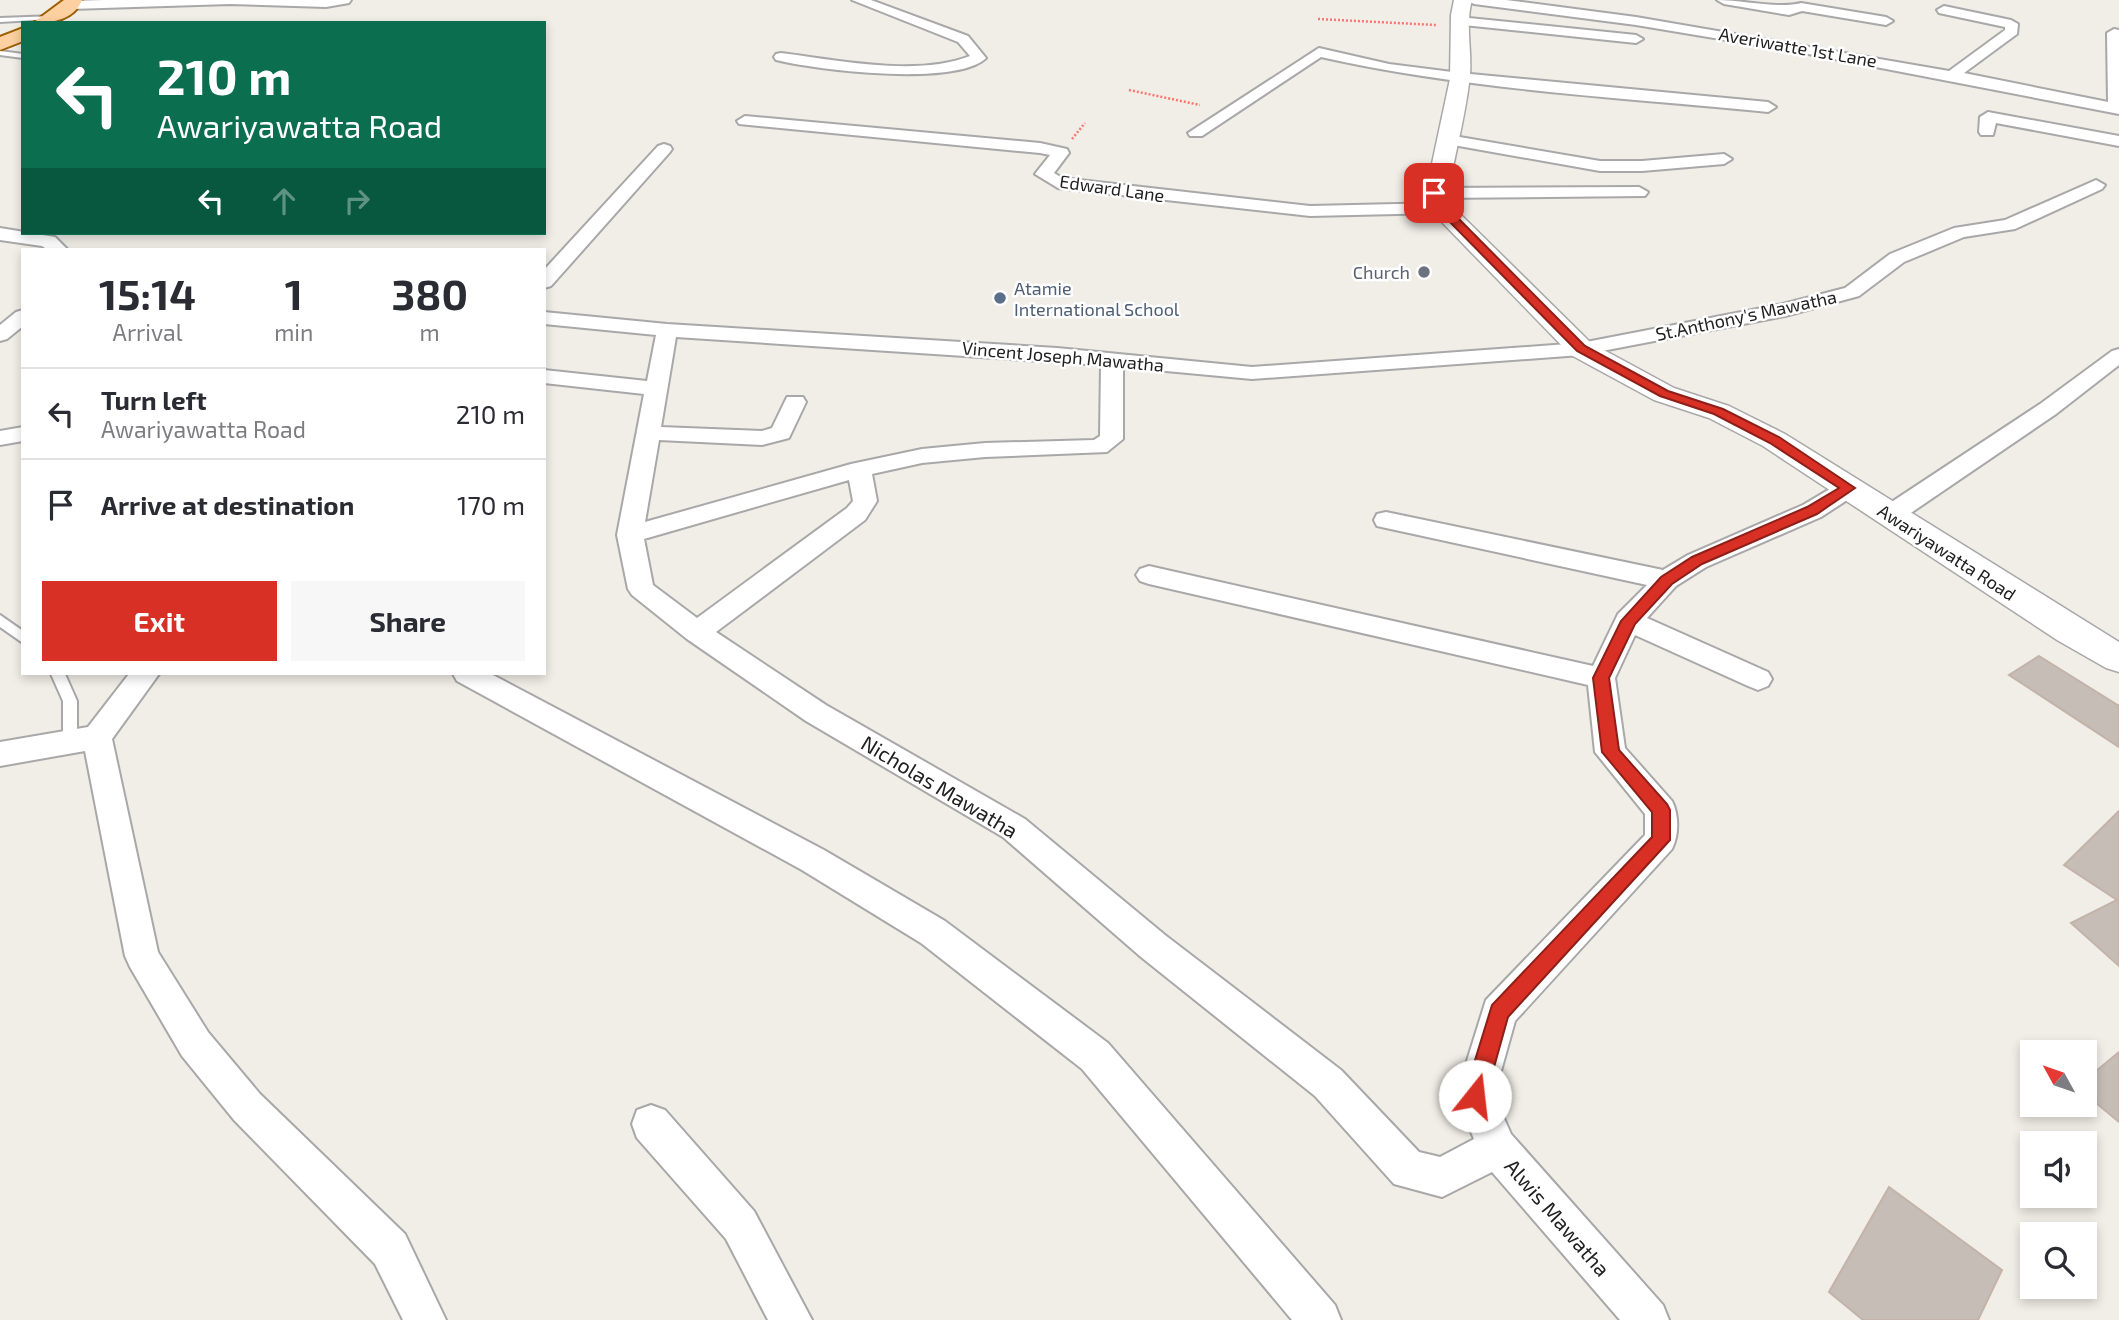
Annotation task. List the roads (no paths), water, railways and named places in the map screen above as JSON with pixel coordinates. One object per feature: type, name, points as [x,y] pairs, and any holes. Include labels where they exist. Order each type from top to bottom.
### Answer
[{"type":"main road","points":[[47,20],[72,3]]},
{"type":"main road","points":[[0,44],[21,35]]},
{"type":"street","points":[[72,3],[230,0],[326,3],[344,0]]},
{"type":"street","points":[[781,57],[892,70],[944,67],[979,58],[963,39],[859,0]]},
{"type":"street","points":[[1724,0],[1789,11],[1801,7],[1886,21]]},
{"type":"street","points":[[1944,10],[2011,24],[2012,31],[1952,75]]},
{"type":"street","points":[[1639,192],[1438,200],[1438,187],[1459,84],[1464,12],[1650,40]]},
{"type":"street","name":"Averiwatte 1st Lane","points":[[1464,12],[1601,15],[1775,42],[2118,109]]},
{"type":"street","points":[[2114,33],[2118,50],[2118,109]]},
{"type":"street","points":[[1704,47],[1771,55]]},
{"type":"street","points":[[1196,133],[1319,52],[1459,84],[1729,119]]},
{"type":"street","points":[[1459,84],[1768,107]]},
{"type":"street","points":[[1987,131],[1988,117],[2119,141]]},
{"type":"street","name":"Edward Lane","points":[[745,121],[1040,148],[1061,153],[1044,174],[1058,183],[1310,211],[1438,200]]},
{"type":"street","points":[[1448,140],[1600,166],[1642,166],[1724,159]]},
{"type":"street","points":[[546,280],[664,149]]},
{"type":"street","name":"St.Anthony's Mawatha","points":[[1581,349],[1785,310],[1852,292],[1897,258],[1960,232],[2009,225],[2096,185]]},
{"type":"street","name":"Awariyawatta Road","points":[[1438,200],[1581,349],[1664,394],[1719,412],[1774,440],[2070,631],[2119,659]]},
{"type":"street","points":[[0,234],[48,241],[57,248]]},
{"type":"street","points":[[0,335],[21,318]]},
{"type":"street","name":"Vincent Joseph Mawatha","points":[[546,318],[667,330],[1112,359],[1252,373],[1581,349]]},
{"type":"street","name":"Nicholas Mawatha","points":[[667,330],[630,535],[641,589],[697,632],[816,713],[1014,828],[1153,946],[1328,1083],[1408,1170],[1442,1177],[1497,1148]]},
{"type":"street","points":[[1890,515],[2048,409],[2119,355]]},
{"type":"street","points":[[630,535],[859,469],[922,456],[1099,447],[1111,439],[1112,359]]},
{"type":"street","points":[[546,376],[656,389]]},
{"type":"street","points":[[647,433],[762,438],[781,433],[795,402]]},
{"type":"street","points":[[0,438],[21,433]]},
{"type":"street","points":[[697,632],[856,514],[864,500],[859,469]]},
{"type":"street","points":[[1149,575],[1601,678],[1628,621],[1667,580],[1697,561],[1812,511],[1849,488]]},
{"type":"street","points":[[1386,520],[1667,580]]},
{"type":"street","points":[[1628,621],[1758,679]]},
{"type":"street","points":[[0,754],[83,739],[144,675]]},
{"type":"street","points":[[469,675],[813,860],[933,932],[1095,1056],[1320,1320]]},
{"type":"street","name":"Alwis Mawatha","points":[[1601,678],[1610,752],[1661,810],[1661,840],[1499,1012],[1475,1096],[1497,1148],[1648,1320]]},
{"type":"street","points":[[83,739],[142,956],[195,1044],[247,1107],[390,1249],[425,1320]]},
{"type":"street","points":[[651,1124],[740,1225],[791,1320]]},
{"type":"lane","points":[[0,20],[47,20]]},
{"type":"lane","points":[[0,52],[21,56]]},
{"type":"lane","points":[[0,620],[21,636]]},
{"type":"lane","points":[[58,675],[83,739]]},
{"type":"place","name":"Church","points":[[1424,272]]},
{"type":"place","name":"Atamie International School","points":[[1000,298]]}]
